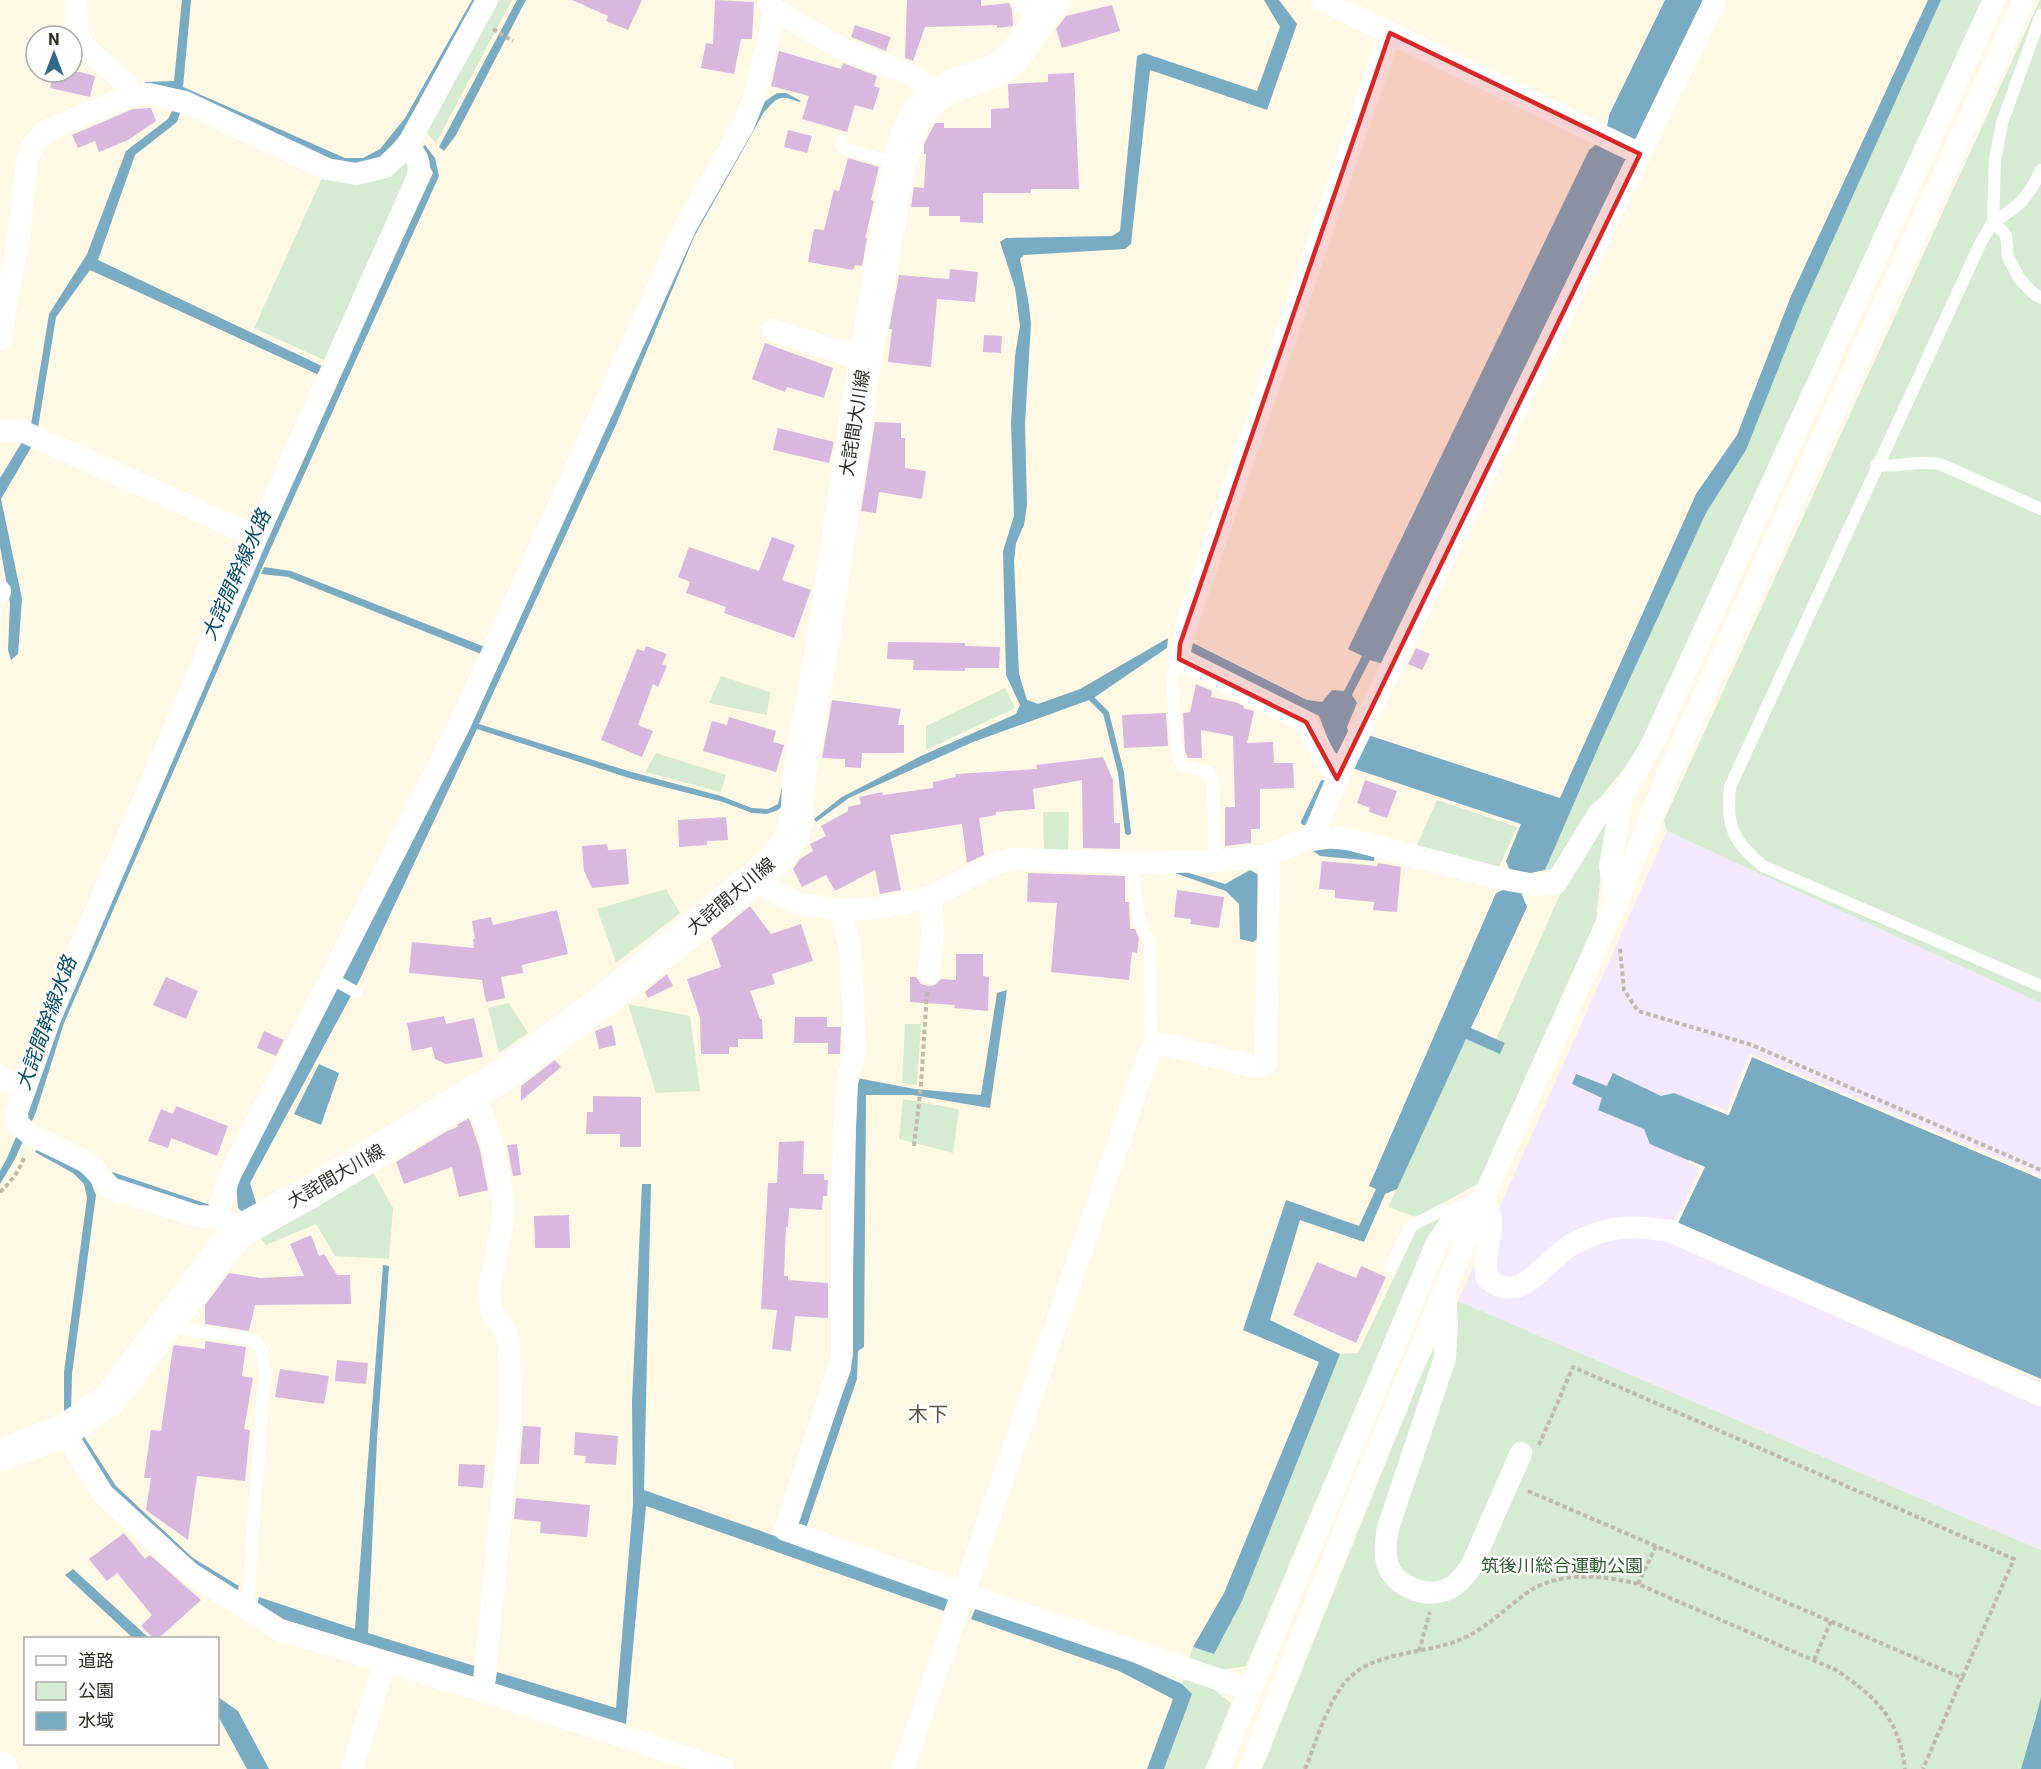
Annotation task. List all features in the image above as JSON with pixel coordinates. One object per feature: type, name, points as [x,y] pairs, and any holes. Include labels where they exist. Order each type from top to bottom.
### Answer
[{"type":"main road","name":"大詫間大川線","points":[[0,1455],[64,1431],[109,1400],[230,1241],[229,1224],[310,1192],[475,1094],[605,1000],[780,855],[792,836],[797,816],[799,778],[822,647],[865,360],[899,164],[906,137],[921,108],[947,89],[990,74],[1012,59],[1039,6]]},
{"type":"street","points":[[76,0],[76,32],[82,45],[127,84],[130,96]]},
{"type":"street","points":[[0,339],[19,235],[27,160],[33,145],[46,131],[130,96],[149,94],[185,102],[327,169],[356,174],[385,167],[407,146],[488,0]]},
{"type":"street","points":[[1322,0],[1640,154]]},
{"type":"street","points":[[1313,836],[1340,773],[1715,0]]},
{"type":"street","points":[[1616,903],[1610,867],[1622,796],[1652,744],[1994,0]]},
{"type":"street","points":[[1249,1769],[1351,1514],[1444,1292],[1616,903],[1674,761],[2024,0]]},
{"type":"street","points":[[407,146],[417,155],[421,166],[417,179],[257,537],[51,1016],[17,1112],[25,1129],[88,1164],[111,1188],[229,1224],[229,1177],[332,979],[459,726],[686,226],[743,126],[754,99],[771,5],[839,47],[916,77],[936,97]]},
{"type":"street","points":[[1340,773],[1306,722],[1179,659],[1180,644],[1390,33]]},
{"type":"street","points":[[773,330],[865,360]]},
{"type":"street","points":[[0,431],[22,431],[257,537]]},
{"type":"street","points":[[757,876],[772,891],[797,903],[841,910],[881,908],[930,897],[997,863],[1013,859],[1132,863],[1215,861],[1269,855],[1313,836],[1348,839],[1534,885],[1556,883],[1599,813],[1622,796]]},
{"type":"street","points":[[903,1769],[1151,1048],[1156,1044],[1167,1045],[1252,1066],[1261,1066],[1266,1063],[1269,855]]},
{"type":"street","points":[[928,973],[933,934],[930,897]]},
{"type":"street","points":[[841,910],[851,953],[855,1051],[847,1083],[843,1159],[842,1354],[785,1530],[965,1594],[1250,1690]]},
{"type":"street","points":[[0,1076],[25,1090]]},
{"type":"street","points":[[475,1094],[493,1146],[504,1201],[503,1221],[489,1288],[491,1310],[507,1334],[509,1346],[510,1421],[483,1691]]},
{"type":"street","points":[[1219,1769],[1437,1243],[1457,1214],[1482,1202]]},
{"type":"street","points":[[1482,1202],[1489,1208],[1492,1224],[1485,1261],[1487,1278],[1497,1287],[1511,1289],[1527,1283],[1570,1246],[1605,1231],[1641,1227],[1670,1231],[2041,1395]]},
{"type":"street","points":[[1444,1292],[1447,1322],[1445,1358],[1388,1528],[1385,1548],[1389,1567],[1398,1580],[1414,1590],[1431,1593],[1446,1591],[1460,1582],[1471,1567],[1529,1451]]},
{"type":"street","points":[[64,1431],[103,1494],[190,1573],[280,1630],[483,1691],[723,1769]]},
{"type":"street","points":[[352,1769],[385,1662]]},
{"type":"lane","points":[[2041,15],[2002,123],[1995,159],[1993,222],[1981,242],[1876,465],[1730,788],[1727,810],[1733,832],[1745,852],[1763,866],[2041,986]]},
{"type":"lane","points":[[841,141],[843,148],[899,164]]},
{"type":"lane","points":[[1993,222],[2014,210],[2032,189],[2041,170]]},
{"type":"lane","points":[[1993,222],[2006,235],[2008,257],[2019,278],[2041,298]]},
{"type":"lane","points":[[1876,465],[1889,467],[1924,461],[1940,464],[2041,509]]},
{"type":"lane","points":[[1179,659],[1172,676],[1177,753],[1183,766],[1210,773],[1213,781],[1215,861]]},
{"type":"lane","points":[[1132,863],[1139,918],[1150,943],[1151,1035],[1156,1044]]},
{"type":"lane","points":[[332,979],[356,992]]},
{"type":"lane","points":[[1391,1267],[1411,1226],[1442,1210],[1457,1214]]},
{"type":"lane","points":[[165,1326],[255,1340],[262,1352],[265,1373],[247,1610]]},
{"type":"path","points":[[495,30],[513,40]]},
{"type":"path","points":[[1621,942],[1624,990],[1638,1011],[1752,1045],[2041,1170]]},
{"type":"path","points":[[914,1146],[921,1085],[928,973]]},
{"type":"path","points":[[0,1192],[9,1184],[22,1164],[25,1129]]},
{"type":"path","points":[[1529,1451],[1573,1367],[2014,1558],[1923,1769]]},
{"type":"path","points":[[1520,1488],[1962,1678]]},
{"type":"path","points":[[1638,1584],[1656,1546]]},
{"type":"path","points":[[1305,1769],[1341,1688],[1356,1672],[1376,1662],[1463,1638],[1494,1621],[1526,1593],[1549,1582],[1578,1576],[1614,1578],[1638,1584],[1836,1670],[1877,1701],[1894,1726],[1903,1753],[1905,1769]]},
{"type":"path","points":[[1419,1651],[1431,1606]]},
{"type":"path","points":[[1814,1660],[1831,1621]]},
{"type":"highlighted area","points":[[1390,33],[1640,154],[1337,779],[1306,722],[1179,659],[1180,644]]},
{"type":"shaded area","points":[[1667,831],[2041,1003],[2041,1550],[1458,1301]]},
{"type":"green space","points":[[495,0],[512,0],[436,143],[426,132]]},
{"type":"green space","points":[[1941,0],[1983,0],[1644,744],[1590,810],[1557,869],[1545,870],[1602,739],[1706,513],[1746,450],[1802,309]]},
{"type":"green space","points":[[2040,0],[2041,1003],[1667,831],[1664,820]]},
{"type":"green space","points":[[405,159],[410,174],[328,362],[254,328],[322,178],[368,183]]},
{"type":"green space","points":[[721,676],[770,692],[767,715],[709,703]]},
{"type":"green space","points":[[1005,688],[1015,708],[926,750],[926,726]]},
{"type":"green space","points":[[656,753],[726,775],[721,792],[645,772]]},
{"type":"green space","points":[[1437,800],[1517,827],[1499,867],[1417,845]]},
{"type":"green space","points":[[1043,812],[1069,812],[1068,850],[1044,849]]},
{"type":"green space","points":[[1607,818],[1596,920],[1478,1184],[1416,1217],[1388,1207],[1466,1039],[1501,1053],[1505,1043],[1496,1039],[1561,892]]},
{"type":"green space","points":[[666,889],[680,913],[616,963],[597,909]]},
{"type":"green space","points":[[509,1003],[528,1033],[499,1053],[488,1008]]},
{"type":"green space","points":[[628,1004],[690,1016],[700,1091],[656,1093]]},
{"type":"green space","points":[[905,1024],[921,1024],[917,1085],[902,1083]]},
{"type":"green space","points":[[903,1099],[959,1109],[953,1153],[899,1139]]},
{"type":"green space","points":[[370,1167],[393,1208],[389,1259],[335,1256],[316,1224],[266,1245],[254,1231]]},
{"type":"green space","points":[[1442,1218],[1427,1239],[1246,1666],[1222,1670],[1189,1659],[1193,1647],[1214,1654],[1242,1601],[1340,1354],[1358,1353],[1418,1227]]},
{"type":"green space","name":"筑後川総合運動公園","points":[[1458,1301],[2041,1550],[2041,1769],[2037,1711],[2021,1769],[1262,1769],[1425,1366]]},
{"type":"green space","points":[[1184,1678],[1208,1685],[1231,1703],[1205,1769],[1164,1769],[1192,1694],[1182,1684]]},
{"type":"water","points":[[182,0],[191,0],[183,87],[345,158],[363,158],[380,149],[405,118],[472,0],[480,0],[409,125],[384,155],[366,163],[339,163],[145,86],[145,82],[174,81]]},
{"type":"water","points":[[517,0],[526,0],[456,135],[444,151],[439,147]]},
{"type":"water","points":[[1264,0],[1279,0],[1297,24],[1267,110],[1150,70],[1131,244],[1125,249],[1024,255],[1020,259],[1031,323],[1025,424],[1027,505],[1024,525],[1016,543],[1014,561],[1019,674],[1027,700],[1038,704],[1080,689],[1168,638],[1167,648],[1092,699],[973,742],[849,798],[816,822],[814,819],[842,797],[921,756],[1016,714],[1020,705],[1006,675],[1003,551],[1014,516],[1011,423],[1015,356],[1020,326],[1015,288],[1000,242],[1006,238],[1112,236],[1120,231],[1137,56],[1144,53],[1257,91],[1280,27]]},
{"type":"water","points":[[1665,0],[1705,0],[1383,664],[1370,660],[1352,695],[1357,703],[1347,727],[1349,735],[1368,735],[1560,798],[1696,494],[1737,435],[1791,296],[1928,0],[1941,0],[1802,309],[1746,450],[1706,513],[1602,739],[1545,870],[1531,873],[1522,895],[1527,907],[1471,1028],[1505,1043],[1500,1054],[1466,1039],[1397,1189],[1385,1194],[1364,1242],[1300,1220],[1270,1320],[1340,1354],[1242,1601],[1214,1654],[1193,1647],[1224,1593],[1319,1362],[1243,1330],[1286,1200],[1359,1226],[1376,1189],[1369,1186],[1496,893],[1505,889],[1510,871],[1506,861],[1521,824],[1352,768],[1356,760],[1333,752],[1319,716],[1191,652],[1193,643],[1307,700],[1322,702],[1332,690],[1344,691],[1362,656],[1348,649],[1589,150],[1603,135],[1609,115]]},
{"type":"water","points":[[777,93],[786,93],[801,101],[779,98],[764,112],[694,237],[616,425],[479,724],[628,771],[721,796],[752,808],[768,809],[778,804],[782,788],[784,804],[778,810],[767,814],[752,813],[723,802],[629,778],[477,729],[359,981],[250,1183],[257,1206],[243,1213],[238,1208],[236,1183],[692,232],[764,102]]},
{"type":"water","points":[[172,111],[180,113],[177,122],[135,155],[98,260],[322,366],[319,375],[90,270],[56,317],[38,428],[31,425],[49,314],[87,254],[126,151],[168,119]]},
{"type":"water","points":[[425,145],[435,158],[439,176],[261,570],[64,1023],[36,1112],[15,1159],[0,1184],[0,1171],[29,1107],[56,1019],[255,560],[433,173],[421,149]]},
{"type":"water","points":[[22,442],[32,446],[1,499],[22,599],[18,654],[11,660],[8,650],[10,603],[0,546],[0,478]]},
{"type":"water","points":[[264,567],[291,571],[485,647],[481,654],[288,577],[261,574]]},
{"type":"water","points":[[1341,847],[1375,854],[1374,861],[1320,856],[1313,851]]},
{"type":"water","points":[[1250,870],[1261,876],[1261,936],[1253,942],[1240,939],[1239,904],[1226,891],[1172,872],[1186,872],[1225,884]]},
{"type":"water","points":[[1007,990],[990,1108],[913,1095],[866,1095],[864,1347],[858,1351],[857,1379],[806,1528],[795,1524],[851,1370],[857,1078],[915,1089],[981,1095],[997,993]]},
{"type":"water","points":[[1752,1057],[2041,1179],[2041,1379],[1677,1223],[1704,1167],[1650,1144],[1644,1129],[1598,1110],[1602,1098],[1572,1084],[1576,1074],[1607,1086],[1613,1073],[1661,1096],[1674,1093],[1728,1115]]},
{"type":"water","points":[[319,1064],[339,1073],[321,1125],[294,1114]]},
{"type":"water","points":[[38,1146],[74,1166],[90,1180],[96,1195],[72,1374],[71,1414],[64,1417],[64,1372],[87,1198],[84,1184],[73,1173],[35,1152]]},
{"type":"water","points":[[642,1184],[651,1184],[644,1490],[949,1597],[944,1611],[646,1506],[626,1724],[495,1684],[497,1672],[616,1708],[633,1504],[632,1402]]},
{"type":"water","points":[[383,1265],[389,1266],[377,1439],[368,1633],[478,1667],[473,1678],[279,1618],[257,1606],[259,1597],[355,1629]]},
{"type":"water","points":[[83,1435],[116,1486],[193,1558],[239,1586],[235,1596],[192,1567],[105,1487],[77,1440]]},
{"type":"water","points":[[73,1569],[148,1637],[132,1637],[65,1575]]},
{"type":"water","points":[[976,1607],[1126,1659],[1182,1684],[1192,1694],[1164,1769],[1147,1769],[1173,1699],[1119,1671],[971,1619]]},
{"type":"water","points":[[2041,1697],[2041,1769],[2021,1769],[2039,1706]]},
{"type":"water","points":[[219,1698],[238,1711],[269,1769],[247,1769],[219,1718]]},
{"type":"pier","points":[[1752,1054],[2041,1175],[2041,1179],[1752,1057],[1729,1115],[1706,1106],[1707,1103],[1727,1111],[1749,1056]]},
{"type":"pier","points":[[1689,1160],[1705,1167],[1678,1223],[2041,1379],[2041,1382],[1676,1226],[1675,1222],[1700,1168],[1688,1163]]},
{"type":"building","points":[[572,0],[642,0],[628,30],[606,21],[608,16]]},
{"type":"building","points":[[715,0],[754,2],[752,39],[741,39],[734,74],[701,68],[706,43],[713,44]]},
{"type":"building","points":[[907,0],[981,0],[981,6],[1009,3],[1012,9],[1013,26],[997,28],[997,25],[925,27],[913,61],[905,58]]},
{"type":"building","points":[[1112,5],[1120,31],[1062,48],[1056,29],[1066,16]]},
{"type":"building","points":[[855,25],[891,37],[886,51],[851,37]]},
{"type":"building","points":[[779,51],[841,69],[843,63],[877,76],[874,86],[880,88],[873,110],[855,105],[847,132],[802,119],[809,96],[771,86]]},
{"type":"building","points":[[84,73],[95,76],[90,97],[50,88],[51,84],[84,84]]},
{"type":"building","points":[[1074,73],[1079,189],[1031,189],[1031,193],[983,193],[983,223],[960,222],[960,216],[929,216],[929,207],[911,207],[914,187],[924,188],[926,154],[924,154],[924,144],[935,123],[944,123],[944,128],[991,128],[991,109],[1009,108],[1008,84],[1048,82],[1048,74]]},
{"type":"building","points":[[151,108],[156,121],[128,140],[99,152],[95,141],[78,148],[72,135],[133,109]]},
{"type":"building","points":[[788,130],[812,136],[807,153],[784,147]]},
{"type":"building","points":[[848,158],[879,167],[871,200],[874,201],[865,238],[867,238],[862,266],[855,265],[853,270],[808,262],[814,229],[824,230],[834,190],[839,191]]},
{"type":"building","points":[[950,269],[978,272],[975,302],[937,299],[931,367],[888,362],[892,329],[889,329],[899,275],[949,279]]},
{"type":"building","points":[[984,335],[1002,336],[1001,353],[983,352]]},
{"type":"building","points":[[765,343],[833,368],[824,398],[787,387],[785,392],[752,379]]},
{"type":"building","points":[[875,422],[901,423],[901,438],[905,438],[905,468],[926,471],[922,499],[879,492],[876,513],[861,511]]},
{"type":"building","points":[[778,428],[834,442],[829,463],[773,450]]},
{"type":"building","points":[[772,537],[795,545],[782,580],[811,590],[794,638],[724,613],[726,607],[686,593],[690,582],[678,577],[689,547],[759,571]]},
{"type":"building","points":[[888,642],[965,643],[965,646],[1000,647],[999,668],[965,668],[965,671],[913,670],[914,660],[887,659]]},
{"type":"building","points":[[646,646],[667,654],[662,664],[667,666],[658,687],[653,684],[638,725],[653,731],[642,757],[601,740],[637,649],[644,651]]},
{"type":"building","points":[[1416,648],[1430,654],[1422,670],[1408,664]]},
{"type":"building","points":[[1196,684],[1212,691],[1211,697],[1235,702],[1244,706],[1243,708],[1254,711],[1247,743],[1273,742],[1274,763],[1293,763],[1294,788],[1260,789],[1260,829],[1251,829],[1251,843],[1225,846],[1225,807],[1235,807],[1233,736],[1201,730],[1202,758],[1188,758],[1185,751],[1183,713],[1190,712]]},
{"type":"building","points":[[832,700],[901,709],[898,725],[904,725],[904,753],[862,753],[861,768],[845,767],[845,759],[822,758]]},
{"type":"building","points":[[1166,713],[1168,746],[1124,748],[1122,715]]},
{"type":"building","points":[[729,717],[776,731],[773,742],[784,745],[776,772],[703,751],[712,721],[727,725]]},
{"type":"building","points":[[1103,757],[1113,780],[1114,823],[1120,823],[1120,849],[1083,848],[1082,780],[1033,789],[1035,809],[996,812],[996,815],[979,818],[984,855],[967,863],[962,824],[890,835],[901,890],[880,894],[875,870],[835,891],[826,875],[802,887],[793,869],[800,859],[813,851],[810,844],[826,836],[821,826],[848,811],[848,807],[861,804],[859,797],[882,792],[883,795],[933,788],[933,782],[956,777],[955,774],[1037,769],[1036,765]]},
{"type":"building","points":[[1365,780],[1397,791],[1387,818],[1369,812],[1370,808],[1357,803]]},
{"type":"building","points":[[726,817],[728,840],[707,841],[707,845],[679,847],[678,820]]},
{"type":"building","points":[[607,844],[608,850],[626,849],[629,884],[592,888],[584,871],[582,846]]},
{"type":"building","points":[[1322,861],[1377,866],[1378,863],[1401,867],[1397,912],[1373,910],[1374,902],[1335,898],[1335,890],[1319,889]]},
{"type":"building","points":[[1028,873],[1125,876],[1125,902],[1129,902],[1130,929],[1135,929],[1139,938],[1137,953],[1132,952],[1129,980],[1051,972],[1057,903],[1027,902]]},
{"type":"building","points":[[1177,890],[1224,897],[1219,928],[1190,924],[1191,919],[1174,917]]},
{"type":"building","points":[[750,906],[771,934],[801,924],[813,961],[772,974],[775,984],[750,991],[760,1019],[762,1019],[763,1039],[738,1039],[738,1047],[729,1047],[729,1054],[701,1054],[700,1018],[687,979],[721,967],[711,938]]},
{"type":"building","points":[[557,910],[568,954],[522,965],[523,973],[501,977],[505,998],[486,1002],[482,980],[409,973],[412,942],[474,948],[472,921],[491,917],[493,925]]},
{"type":"building","points":[[956,954],[983,954],[983,976],[989,977],[988,1011],[954,1008],[955,1005],[910,1002],[910,977],[916,977],[921,984],[928,986],[935,985],[941,979],[956,980]]},
{"type":"building","points":[[667,974],[673,986],[648,998],[645,992]]},
{"type":"building","points":[[166,977],[198,991],[186,1019],[153,1005]]},
{"type":"building","points":[[444,1016],[446,1024],[474,1018],[483,1057],[446,1064],[435,1059],[432,1047],[412,1051],[407,1023]]},
{"type":"building","points":[[795,1017],[827,1017],[827,1027],[841,1027],[840,1054],[828,1054],[828,1043],[794,1043]]},
{"type":"building","points":[[612,1025],[616,1045],[599,1049],[595,1031]]},
{"type":"building","points":[[264,1031],[284,1040],[276,1056],[257,1048]]},
{"type":"building","points":[[555,1060],[561,1067],[521,1101],[521,1086]]},
{"type":"building","points":[[593,1096],[641,1097],[641,1147],[620,1147],[620,1134],[586,1134],[587,1112],[593,1112]]},
{"type":"building","points":[[176,1106],[228,1126],[217,1156],[171,1138],[168,1148],[148,1141],[161,1109],[173,1114]]},
{"type":"building","points":[[469,1118],[480,1150],[488,1190],[459,1197],[452,1167],[404,1184],[396,1162],[447,1131],[458,1127],[457,1125]]},
{"type":"building","points":[[804,1141],[803,1174],[824,1174],[824,1180],[828,1180],[827,1196],[823,1196],[822,1210],[789,1208],[784,1276],[788,1276],[788,1280],[828,1283],[828,1318],[795,1316],[791,1351],[772,1349],[777,1310],[761,1309],[768,1183],[777,1183],[779,1142]]},
{"type":"building","points":[[517,1144],[521,1175],[513,1176],[507,1145]]},
{"type":"building","points":[[569,1215],[570,1248],[535,1248],[534,1216]]},
{"type":"building","points":[[311,1235],[319,1256],[324,1254],[337,1275],[350,1275],[351,1304],[255,1305],[249,1331],[205,1324],[205,1305],[229,1273],[260,1278],[304,1276],[290,1244]]},
{"type":"building","points":[[1317,1262],[1356,1278],[1361,1266],[1386,1277],[1356,1343],[1293,1315]]},
{"type":"building","points":[[205,1341],[246,1347],[242,1376],[253,1378],[244,1429],[250,1430],[245,1481],[197,1476],[188,1540],[146,1510],[151,1478],[144,1478],[151,1430],[161,1431],[173,1347],[175,1345],[205,1349]]},
{"type":"building","points":[[337,1360],[368,1363],[366,1384],[335,1381]]},
{"type":"building","points":[[280,1369],[329,1376],[324,1404],[275,1397]]},
{"type":"building","points":[[523,1426],[541,1427],[539,1464],[520,1464]]},
{"type":"building","points":[[575,1432],[618,1436],[616,1465],[585,1463],[586,1456],[574,1455]]},
{"type":"building","points":[[459,1464],[485,1465],[483,1488],[458,1486]]},
{"type":"building","points":[[516,1498],[590,1505],[587,1537],[540,1533],[541,1522],[514,1519]]},
{"type":"building","points":[[124,1533],[145,1559],[150,1555],[201,1600],[160,1637],[152,1637],[141,1626],[152,1615],[117,1573],[107,1581],[89,1559]]},
{"type":"waterway","points":[[1092,699],[1106,713],[1121,773],[1128,832]]},
{"type":"waterway","points":[[1304,822],[1323,783]]},
{"type":"waterway","points":[[112,1175],[207,1207]]},
{"type":"district","name":"木下","points":[[928,1414]]},
{"type":"water label","name":"大詫間幹線水路","points":[[236,575]]},
{"type":"water label","name":"大詫間幹線水路","points":[[46,1023]]}]
